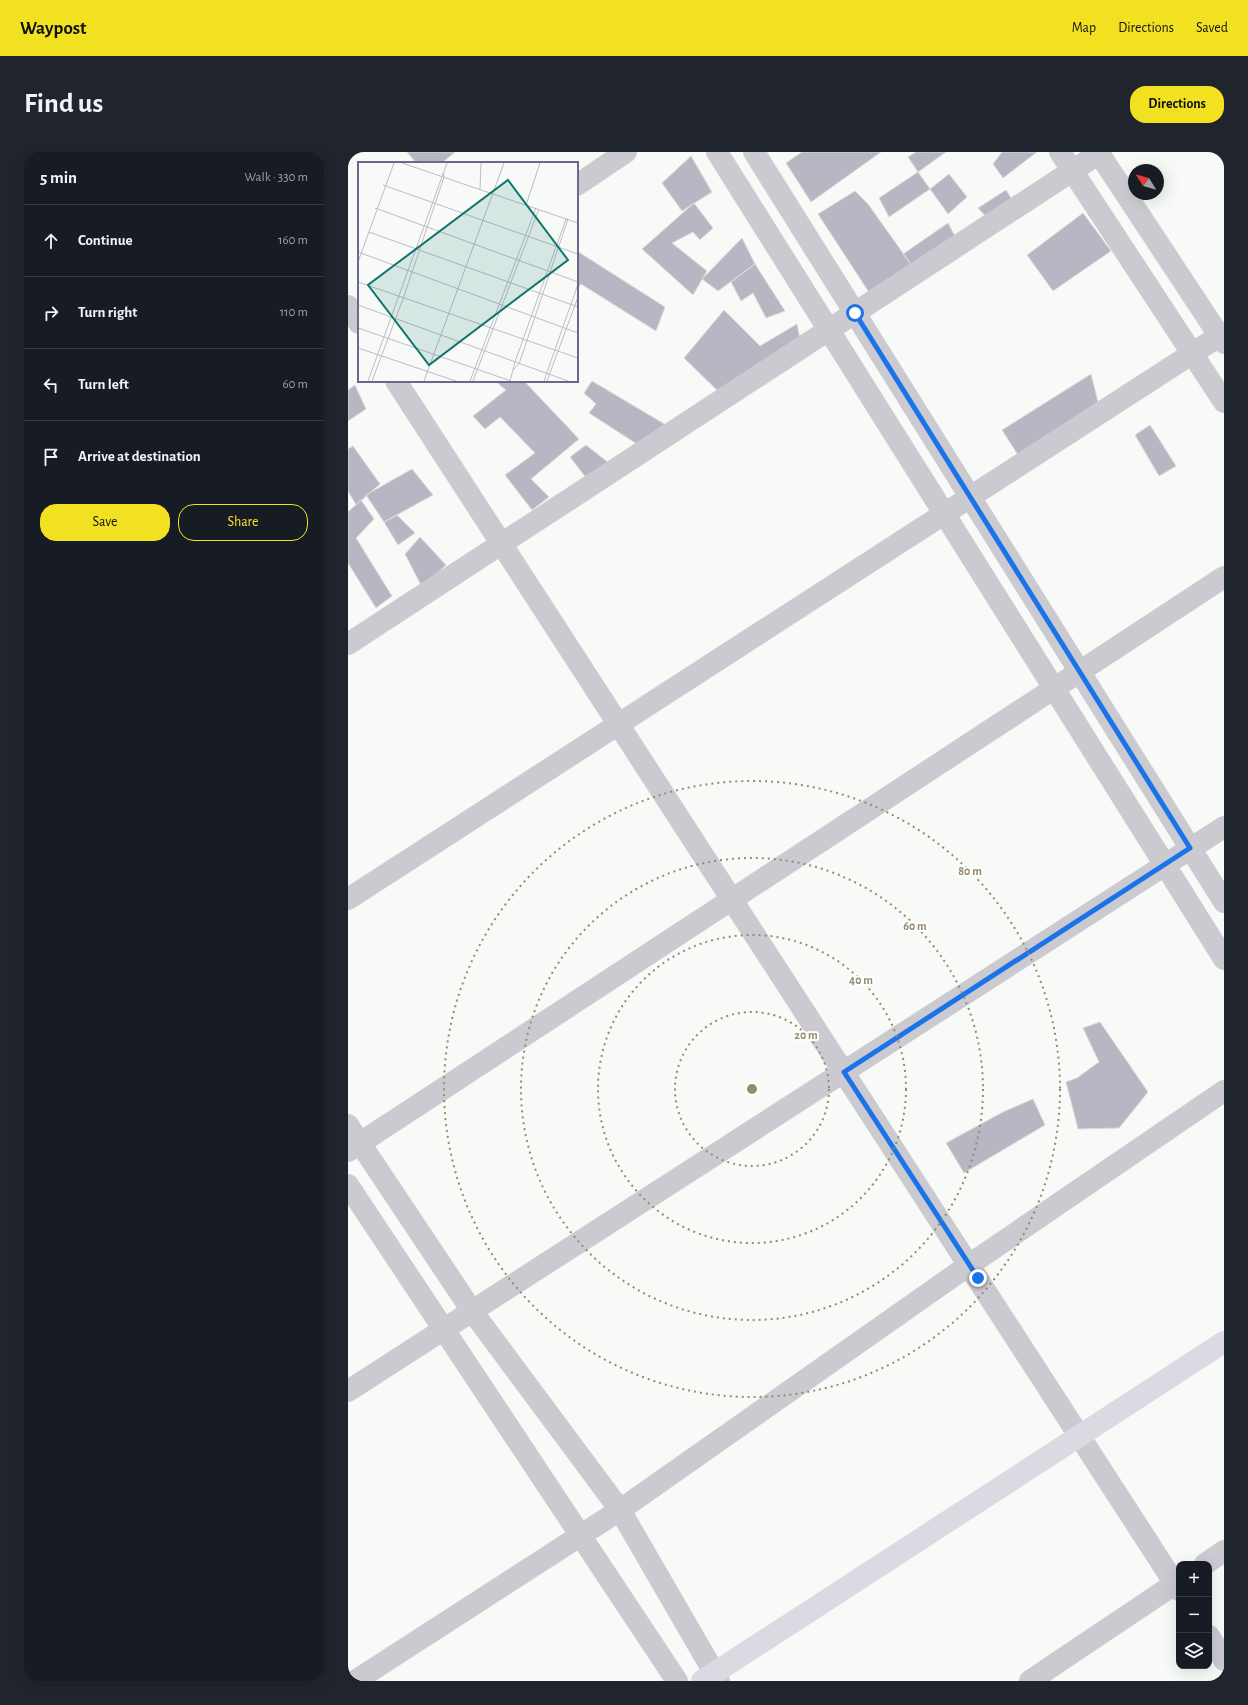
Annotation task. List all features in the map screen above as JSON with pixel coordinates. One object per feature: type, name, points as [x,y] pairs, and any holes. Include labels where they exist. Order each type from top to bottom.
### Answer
[{"type":"street","points":[[717,152],[1224,959]]},
{"type":"street","points":[[754,152],[1224,902]]},
{"type":"street","points":[[1060,152],[1224,402]]},
{"type":"street","points":[[578,184],[621,153]]},
{"type":"street","points":[[348,644],[1099,153],[1222,337],[1192,354],[348,899]]},
{"type":"street","points":[[348,306],[358,321]]},
{"type":"street","points":[[348,338],[358,331]]},
{"type":"street","points":[[397,382],[1176,1582]]},
{"type":"street","points":[[1224,576],[732,899],[352,1140],[472,1311],[620,1510],[712,1678],[1224,1342]]},
{"type":"street","points":[[348,1391],[1224,827]]},
{"type":"street","points":[[355,1681],[620,1510],[969,1265],[1224,1091]]},
{"type":"street","points":[[348,1185],[581,1534],[677,1681]]},
{"type":"street","points":[[1209,1561],[1224,1551]]},
{"type":"street","points":[[1030,1681],[1176,1586]]},
{"type":"street","points":[[1212,1641],[1224,1660]]},
{"type":"building","points":[[407,152],[455,152],[443,162],[415,162]]},
{"type":"building","points":[[802,152],[881,152],[811,202],[786,163]]},
{"type":"building","points":[[916,152],[946,152],[918,172],[908,157]]},
{"type":"building","points":[[1002,152],[1037,152],[1003,178],[993,164]]},
{"type":"building","points":[[691,156],[712,192],[682,211],[662,183]]},
{"type":"building","points":[[918,172],[930,189],[889,217],[879,198]]},
{"type":"building","points":[[949,174],[967,197],[948,214],[930,189]]},
{"type":"building","points":[[1006,190],[1015,204],[990,221],[978,208]]},
{"type":"building","points":[[855,191],[868,204],[915,270],[872,297],[818,214]]},
{"type":"building","points":[[694,203],[713,228],[700,240],[693,232],[672,243],[707,271],[693,295],[642,249]]},
{"type":"building","points":[[1083,213],[1111,251],[1053,291],[1027,255]]},
{"type":"building","points":[[948,223],[958,242],[915,270],[903,254]]},
{"type":"building","points":[[742,238],[755,264],[718,291],[702,279]]},
{"type":"building","points":[[578,252],[665,307],[656,331],[581,284],[578,288]]},
{"type":"building","points":[[755,264],[785,311],[766,318],[753,293],[741,301],[731,282]]},
{"type":"building","points":[[724,310],[760,346],[797,324],[801,344],[722,395],[684,358]]},
{"type":"building","points":[[1091,374],[1099,406],[1018,455],[1002,430]]},
{"type":"building","points":[[592,381],[666,425],[640,446],[589,413],[596,404],[584,393]]},
{"type":"building","points":[[496,382],[525,382],[579,439],[531,479],[549,497],[532,510],[505,475],[535,453],[500,417],[485,429],[473,416],[506,390]]},
{"type":"building","points":[[355,385],[366,409],[348,421],[348,390]]},
{"type":"building","points":[[1150,425],[1176,466],[1159,476],[1135,435]]},
{"type":"building","points":[[586,445],[610,464],[587,479],[570,457]]},
{"type":"building","points":[[353,446],[380,484],[356,505],[348,491],[348,449]]},
{"type":"building","points":[[412,469],[433,495],[384,522],[366,495]]},
{"type":"building","points":[[361,500],[374,519],[356,538],[392,596],[376,608],[348,563],[348,512]]},
{"type":"building","points":[[397,515],[415,533],[398,545],[384,522]]},
{"type":"building","points":[[420,537],[446,565],[422,587],[405,554]]},
{"type":"building","points":[[1100,1022],[1148,1092],[1119,1128],[1078,1129],[1066,1082],[1077,1078],[1099,1062],[1083,1028]]},
{"type":"building","points":[[1033,1099],[1045,1125],[964,1173],[946,1143],[1003,1112]]},
{"type":"route","points":[[855,313],[1190,848],[844,1072],[978,1278]]}]
